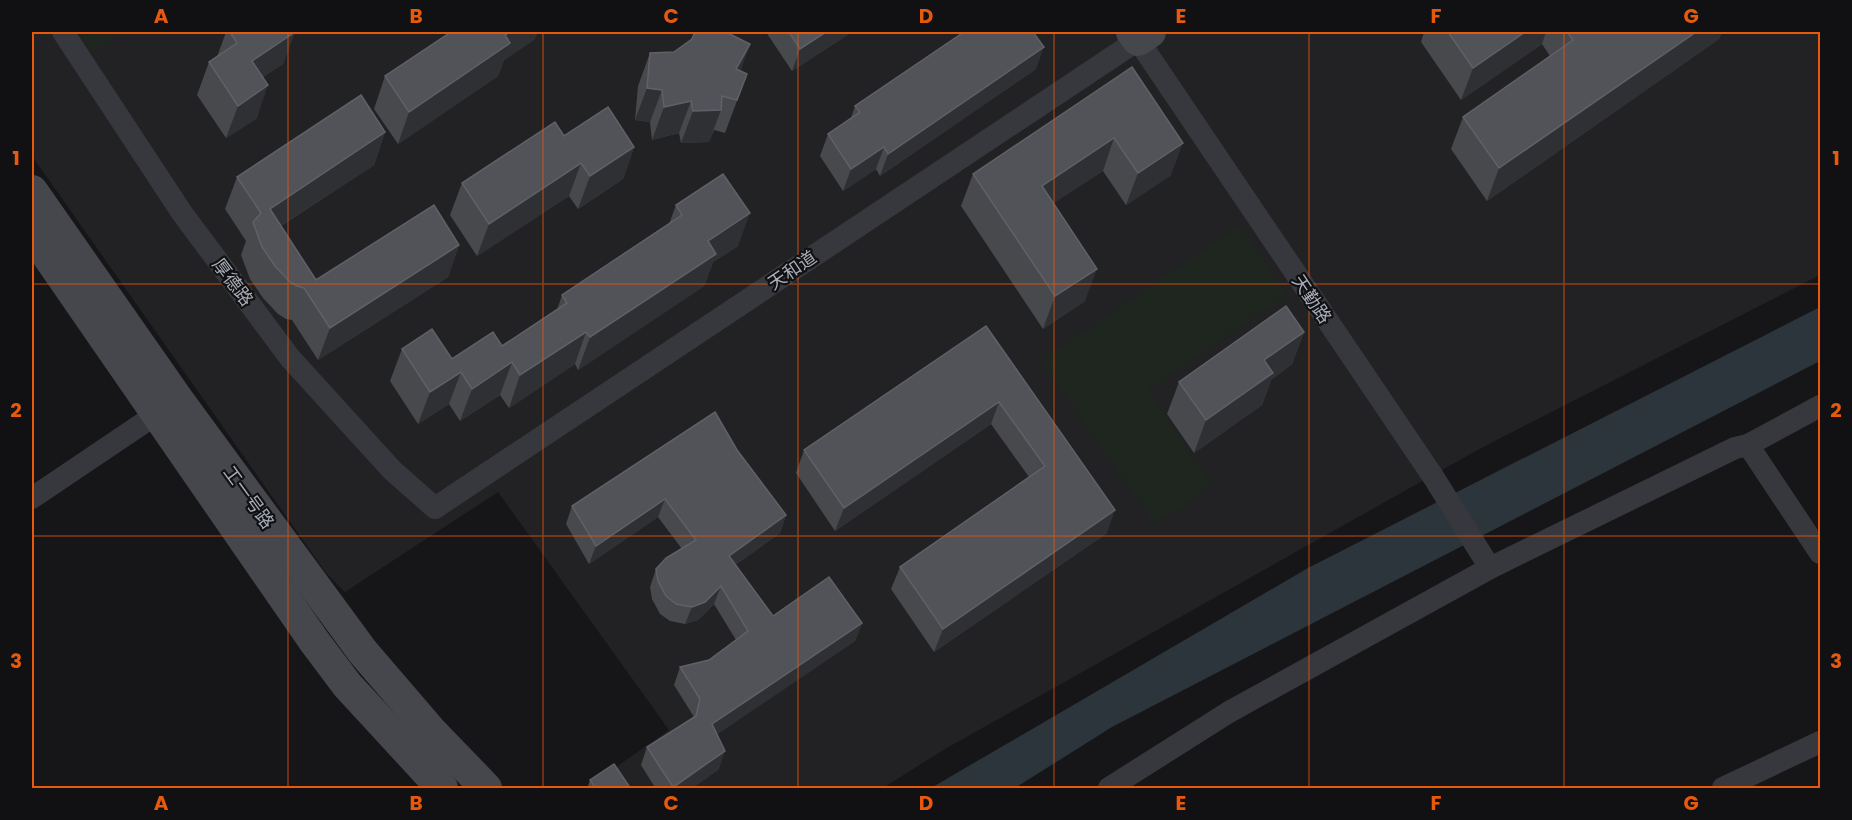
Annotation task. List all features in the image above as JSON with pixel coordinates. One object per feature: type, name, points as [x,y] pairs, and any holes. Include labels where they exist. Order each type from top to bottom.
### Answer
[{"type":"main road","name":"工一号路","points":[[32,191],[327,659],[382,725],[442,789]]},
{"type":"main road","name":"工一号路","points":[[32,233],[363,652],[430,730],[486,789]]},
{"type":"street","name":"厚德路","points":[[63,32],[182,213],[290,358],[392,470],[435,508]]},
{"type":"street","name":"天和道","points":[[435,508],[1140,34]]},
{"type":"street","name":"天勤路","points":[[1140,34],[1434,478],[1490,567]]},
{"type":"street","points":[[1109,789],[1229,712],[1490,567],[1735,448],[1748,446],[1821,406]]},
{"type":"street","points":[[32,498],[168,407]]},
{"type":"street","points":[[1748,446],[1821,553]]},
{"type":"street","points":[[1723,789],[1821,742]]},
{"type":"shaded area","points":[[32,32],[1820,32],[1820,275],[1483,447],[945,749],[883,788],[586,788],[669,730],[498,492],[345,592],[326,573],[32,156]]},
{"type":"shaded area","points":[[79,32],[124,32],[94,52]]},
{"type":"shaded area","points":[[1240,225],[1288,295],[1148,390],[1212,485],[1154,525],[1041,360]]},
{"type":"shaded area","points":[[1820,307],[1820,361],[1112,727],[1015,788],[931,788],[1308,568]]},
{"type":"building","points":[[230,32],[295,32],[252,61],[268,85],[238,106],[209,62],[237,43]]},
{"type":"building","points":[[451,32],[510,32],[505,35],[510,43],[409,112],[385,76]]},
{"type":"building","points":[[695,32],[726,32],[750,44],[736,69],[747,74],[737,100],[722,96],[721,110],[693,111],[691,101],[664,107],[662,90],[647,88],[650,53],[674,52],[692,39]]},
{"type":"building","points":[[789,32],[826,32],[800,49]]},
{"type":"building","points":[[964,32],[1033,32],[1044,47],[888,154],[884,147],[851,169],[828,134],[860,112],[855,106]]},
{"type":"building","points":[[1448,32],[1525,32],[1473,68]]},
{"type":"building","points":[[1567,32],[1696,32],[1499,168],[1463,117],[1573,40]]},
{"type":"building","points":[[1132,67],[1183,143],[1138,173],[1114,138],[1042,186],[1097,269],[1055,296],[973,174]]},
{"type":"building","points":[[361,95],[385,132],[270,209],[316,280],[434,205],[459,245],[330,328],[304,288],[290,282],[262,247],[253,222],[261,213],[237,177]]},
{"type":"building","points":[[608,107],[634,147],[590,176],[581,163],[489,224],[462,183],[555,122],[564,136]]},
{"type":"building","points":[[723,174],[750,213],[708,241],[716,254],[590,337],[586,332],[520,375],[512,362],[472,389],[461,372],[430,392],[402,349],[432,329],[452,359],[493,332],[502,346],[567,303],[562,295],[682,215],[676,205]]},
{"type":"building","points":[[1286,306],[1304,332],[1264,360],[1273,373],[1206,420],[1179,382]]},
{"type":"building","points":[[986,326],[1115,510],[943,629],[900,567],[1045,466],[999,402],[844,508],[804,450]]},
{"type":"building","points":[[715,412],[737,450],[786,515],[729,556],[773,616],[829,577],[862,623],[712,724],[725,751],[673,787],[647,747],[696,716],[700,699],[680,667],[709,660],[748,631],[721,586],[705,602],[692,607],[676,604],[666,596],[658,581],[656,569],[666,558],[696,540],[665,499],[596,546],[572,506]]},
{"type":"building","points":[[614,764],[631,789],[596,789],[590,780]]}]
